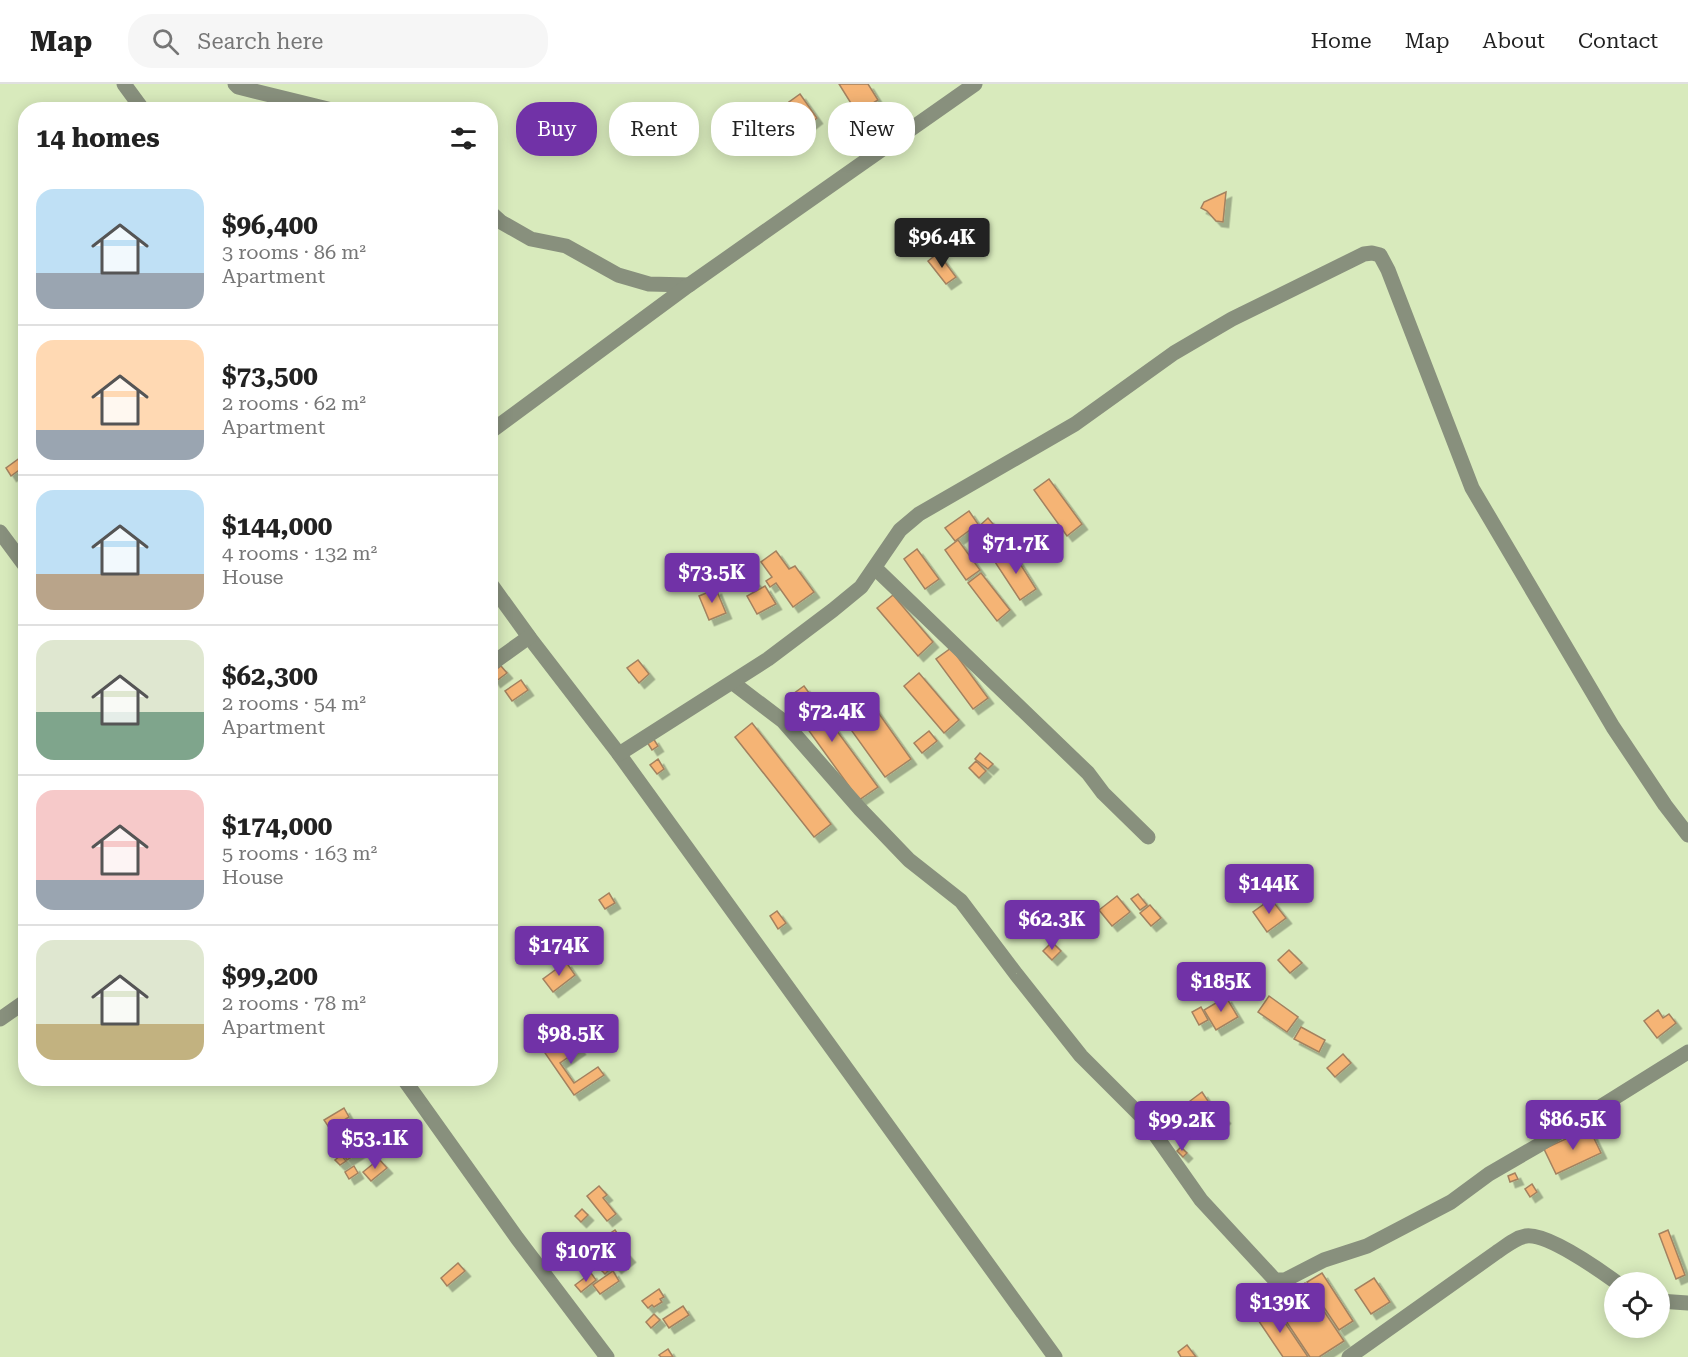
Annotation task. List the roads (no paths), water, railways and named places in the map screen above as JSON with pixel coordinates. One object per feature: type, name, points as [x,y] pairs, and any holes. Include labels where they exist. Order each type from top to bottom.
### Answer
[{"type":"street","points":[[124,84],[137,102]]},
{"type":"street","points":[[235,84],[238,87],[307,102]]},
{"type":"street","points":[[498,426],[689,285],[975,84]]},
{"type":"street","points":[[498,219],[531,239],[566,246],[618,275],[649,284],[689,285]]},
{"type":"street","points":[[619,754],[733,683],[833,610],[861,587],[900,530],[919,514],[1076,424],[1174,353],[1232,318],[1331,269],[1364,254],[1372,253],[1380,255],[1388,270],[1472,488],[1613,727],[1688,835]]},
{"type":"street","points":[[0,532],[18,556]]},
{"type":"street","points":[[875,568],[1088,772],[1103,793],[1148,837]]},
{"type":"street","points":[[498,594],[619,754],[1055,1357]]},
{"type":"street","points":[[498,659],[529,637]]},
{"type":"street","points":[[733,683],[783,721],[860,809],[909,860],[961,901],[1081,1056],[1144,1119],[1201,1200],[1275,1280],[1285,1280],[1324,1260],[1367,1246],[1451,1202],[1489,1174],[1688,1052]]},
{"type":"street","points":[[0,1019],[18,1007]]},
{"type":"street","points":[[409,1086],[607,1357]]},
{"type":"street","points":[[1349,1357],[1516,1239],[1527,1236],[1539,1237],[1588,1262],[1604,1273]]},
{"type":"street","points":[[1670,1302],[1688,1303]]}]
